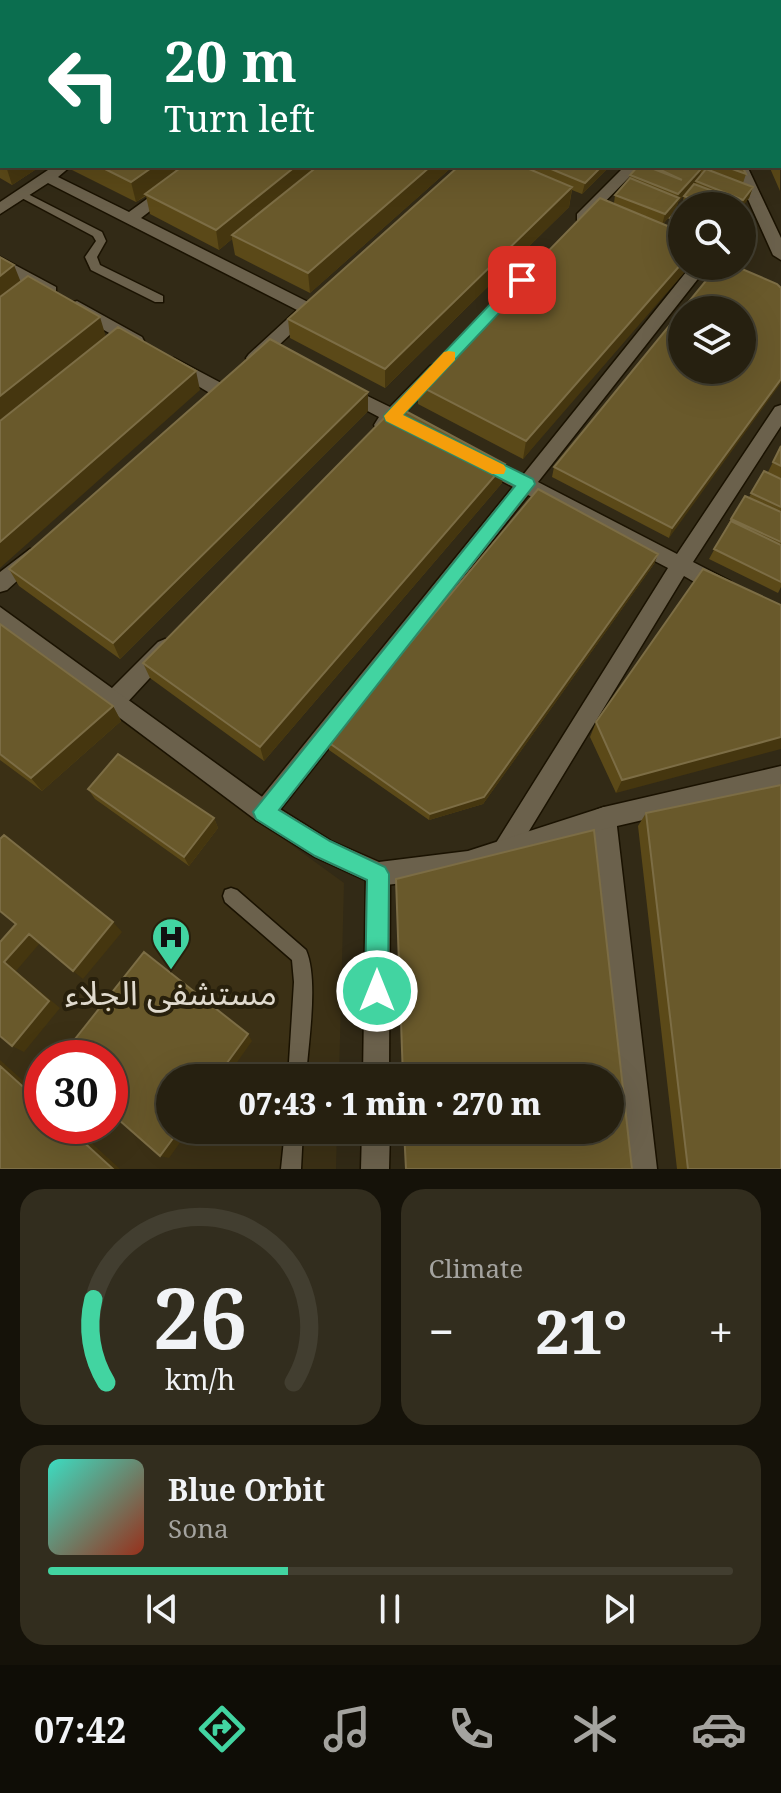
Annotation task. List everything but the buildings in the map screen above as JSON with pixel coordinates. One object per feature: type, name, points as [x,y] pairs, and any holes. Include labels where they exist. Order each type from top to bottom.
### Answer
[{"type":"street","points":[[3,204],[61,168]]},
{"type":"street","points":[[130,219],[198,168]]},
{"type":"street","points":[[565,234],[631,168]]},
{"type":"street","points":[[741,168],[750,192]]},
{"type":"street","points":[[0,262],[40,285],[119,340],[225,385],[273,352],[314,304],[222,257],[130,219],[47,177]]},
{"type":"street","points":[[756,206],[781,255]]},
{"type":"street","points":[[264,812],[689,280]]},
{"type":"street","points":[[20,299],[40,285]]},
{"type":"street","points":[[370,439],[446,359]]},
{"type":"street","points":[[336,386],[419,430]]},
{"type":"street","points":[[504,851],[681,563],[781,412]]},
{"type":"street","points":[[459,450],[681,563],[736,595]]},
{"type":"street","points":[[0,584],[46,543]]},
{"type":"street","points":[[0,616],[264,812],[323,849],[378,874],[468,863],[604,818],[781,777]]},
{"type":"street","points":[[115,700],[181,632]]},
{"type":"street","points":[[604,818],[643,1169]]},
{"type":"street","points":[[376,1064],[378,874]]},
{"type":"street","points":[[375,1169],[376,1144]]},
{"type":"lane","points":[[22,194],[98,234],[101,241],[91,257],[95,267],[159,299]]},
{"type":"lane","points":[[231,896],[300,956],[303,982],[298,1064]]},
{"type":"lane","points":[[291,1169],[293,1144]]},
{"type":"shaded area","name":"مستشفى الجلاء","points":[[0,633],[344,883],[339,1064],[156,1064],[156,1144],[337,1144],[336,1169],[0,1169]]},
{"type":"slow traffic","points":[[449,356],[392,416],[498,469]]},
{"type":"place","name":"مستشفى الجلاء","points":[[171,971]]},
{"type":"route","points":[[377,991],[378,874],[323,849],[264,812],[527,484],[392,416],[522,280]]}]
